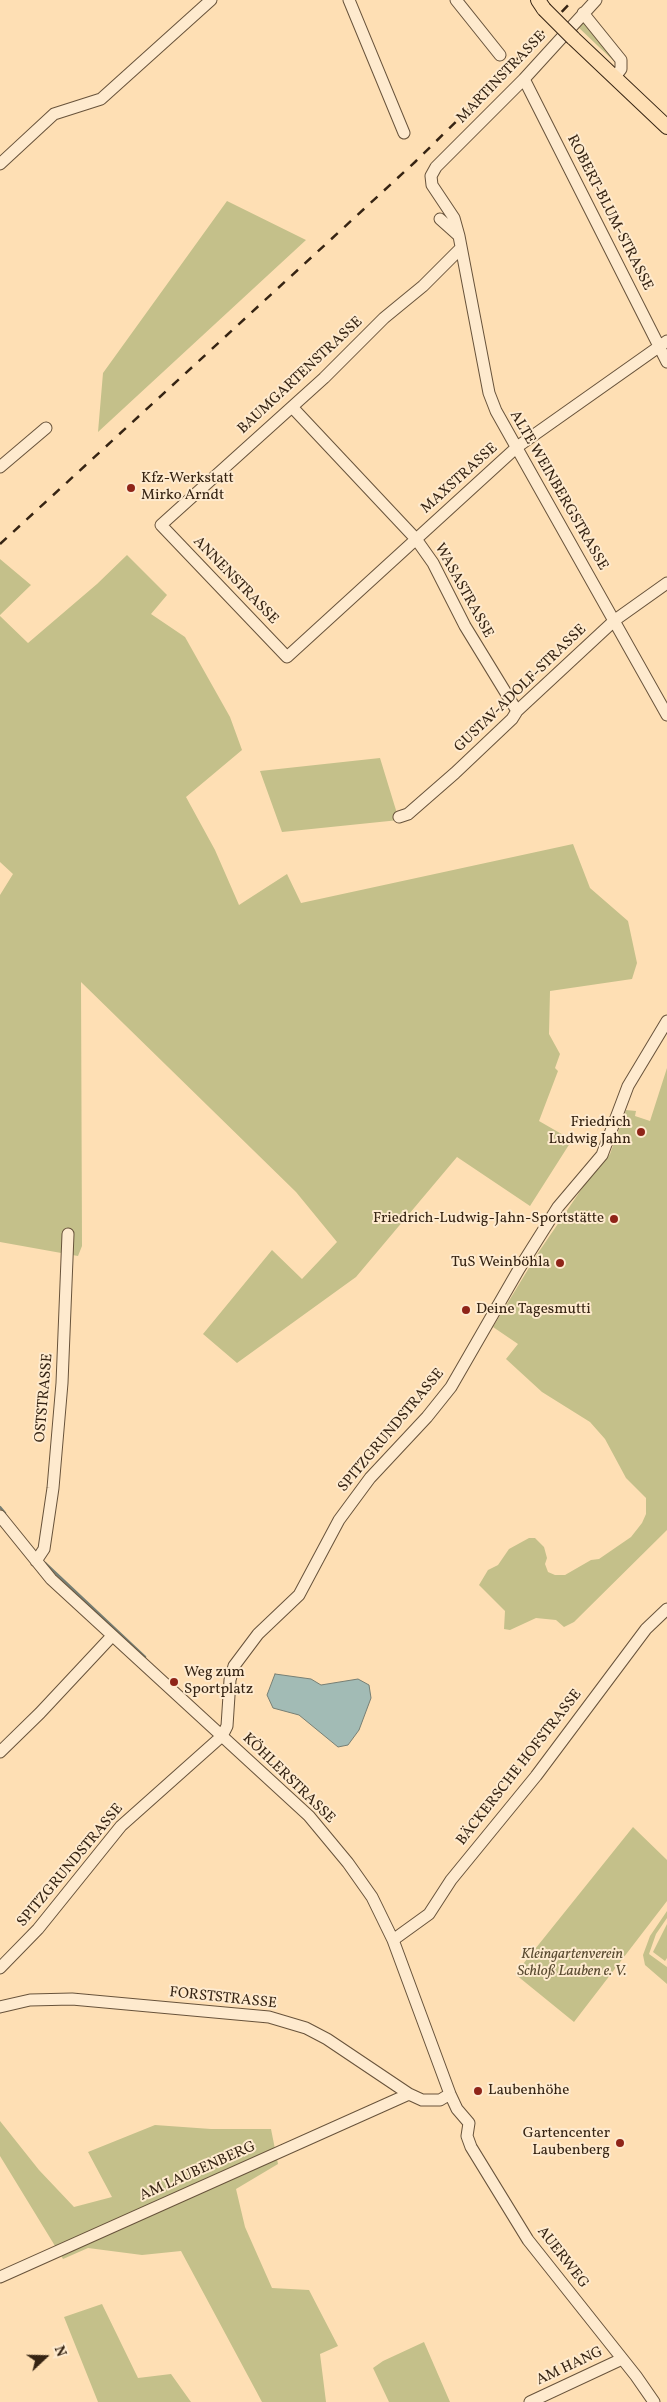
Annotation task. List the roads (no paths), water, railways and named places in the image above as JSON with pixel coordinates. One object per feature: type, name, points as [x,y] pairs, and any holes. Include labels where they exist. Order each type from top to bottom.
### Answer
[{"type":"main road","points":[[541,5],[667,127]]},
{"type":"street","points":[[0,164],[54,114],[101,99],[211,0]]},
{"type":"street","points":[[349,0],[404,133]]},
{"type":"street","points":[[456,0],[500,55]]},
{"type":"street","name":"MARTINSTRASSE","points":[[432,176],[436,167],[524,79],[596,0]]},
{"type":"street","points":[[583,13],[621,60],[620,69],[615,77]]},
{"type":"street","name":"ROBERT-BLUM-STRASSE","points":[[524,79],[664,345],[667,362]]},
{"type":"street","name":"ALTE WEINBERGSTRASSE","points":[[432,176],[432,185],[454,218],[489,393],[503,428],[517,448],[615,620],[667,716]]},
{"type":"street","points":[[440,219],[459,236]]},
{"type":"street","name":"BAUMGARTENSTRASSE","points":[[161,525],[292,407],[461,248]]},
{"type":"street","name":"MAXSTRASSE","points":[[287,657],[517,448],[664,345]]},
{"type":"street","name":"WASASTRASSE","points":[[292,407],[416,539],[433,562],[465,626],[516,711]]},
{"type":"street","points":[[0,467],[46,428]]},
{"type":"street","name":"ANNENSTRASSE","points":[[161,525],[287,657]]},
{"type":"street","name":"GUSTAV-ADOLF-STRASSE","points":[[399,817],[408,814],[420,805],[512,719],[516,711],[615,620],[667,583]]},
{"type":"street","name":"SPITZGRUNDSTRASSE","points":[[0,1968],[38,1929],[121,1826],[222,1736],[227,1726],[230,1680],[234,1666],[258,1634],[299,1595],[339,1520],[364,1485],[451,1387],[518,1269],[558,1207],[602,1154],[628,1086],[667,1021]]},
{"type":"street","name":"OSTSTRASSE","points":[[36,1561],[44,1549],[53,1488],[62,1383],[68,1278],[68,1234]]},
{"type":"street","name":"KÖHLERSTRASSE","points":[[0,1516],[51,1579],[320,1829],[372,1897],[393,1940],[450,2094],[457,2109],[469,2123]]},
{"type":"street","name":"BÄCKERSCHE HOFSTRASSE","points":[[393,1940],[429,1914],[451,1880],[536,1776],[646,1629],[667,1609]]},
{"type":"street","points":[[0,1752],[40,1713],[112,1636]]},
{"type":"street","name":"FORSTSTRASSE","points":[[0,2007],[30,2000],[72,1999],[276,2019],[306,2028],[327,2039],[409,2094],[431,2101],[440,2100],[450,2094]]},
{"type":"street","name":"AM LAUBENBERG","points":[[0,2277],[409,2094]]},
{"type":"street","name":"AUERWEG","points":[[469,2123],[467,2136],[471,2147],[528,2240],[654,2402]]},
{"type":"street","name":"AM HANG","points":[[530,2402],[622,2359]]},
{"type":"water","points":[[275,1674],[311,1679],[321,1685],[358,1679],[369,1685],[371,1698],[359,1730],[348,1745],[338,1747],[299,1715],[273,1708],[267,1695]]},
{"type":"waterway","points":[[0,1507],[5,1513]]},
{"type":"waterway","points":[[45,1563],[145,1657]]},
{"type":"railway","points":[[0,544],[415,162],[476,102],[573,0]]},
{"type":"place","name":"Kfz-Werkstatt Mirko Arndt","points":[[131,488]]},
{"type":"place","name":"Friedrich Ludwig Jahn","points":[[641,1132]]},
{"type":"place","name":"Friedrich-Ludwig-Jahn-Sportstätte","points":[[614,1219]]},
{"type":"place","name":"TuS Weinböhla","points":[[560,1263]]},
{"type":"place","name":"Deine Tagesmutti","points":[[466,1310]]},
{"type":"place","name":"Weg zum Sportplatz","points":[[174,1682]]},
{"type":"place","name":"Laubenhöhe","points":[[478,2091]]},
{"type":"place","name":"Gartencenter Laubenberg","points":[[620,2143]]},
{"type":"park label","name":"Kleingartenverein Schloß Lauben e. V.","points":[[572,1964]]}]
